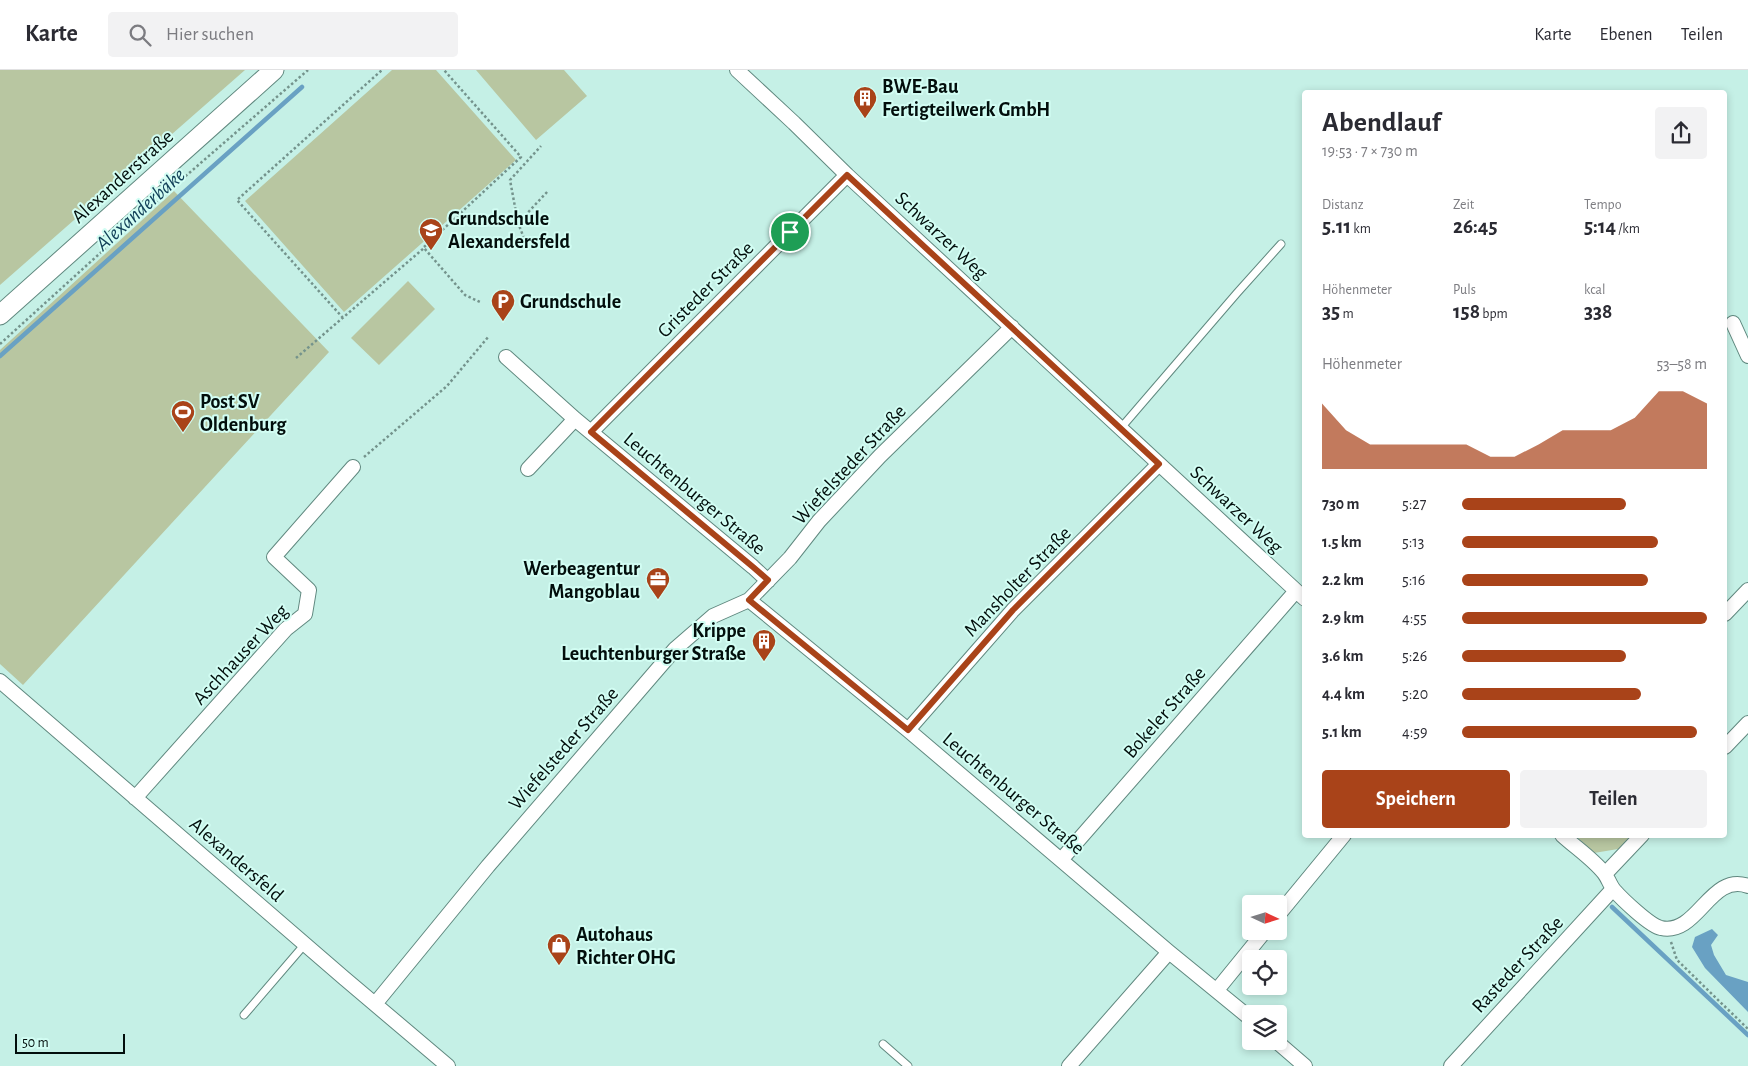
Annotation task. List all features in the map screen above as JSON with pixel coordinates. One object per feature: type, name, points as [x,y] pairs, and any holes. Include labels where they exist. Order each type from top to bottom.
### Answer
[{"type":"main road","name":"Alexanderstraße","points":[[0,315],[274,70]]},
{"type":"street","name":"Schwarzer Weg","points":[[737,70],[847,175],[1301,595]]},
{"type":"street","name":"Gristeder Straße","points":[[591,432],[847,175]]},
{"type":"street","points":[[1733,323],[1748,356]]},
{"type":"street","name":"Wiefelsteder Straße","points":[[376,1004],[488,866],[675,649],[713,616],[749,600],[790,558],[819,521],[880,456],[1012,328]]},
{"type":"street","name":"Leuchtenburger Straße","points":[[506,357],[575,419],[768,580]]},
{"type":"street","points":[[528,470],[575,419]]},
{"type":"street","name":"Mansholter Straße","points":[[908,730],[1013,610],[1159,464]]},
{"type":"street","name":"Aschhauser Weg","points":[[135,798],[286,629],[305,614],[309,590],[274,557],[353,466]]},
{"type":"street","points":[[1727,612],[1748,590]]},
{"type":"street","name":"Bokeler Straße","points":[[1061,860],[1301,595]]},
{"type":"street","name":"Leuchtenburger Straße","points":[[749,600],[908,730],[1242,1012]]},
{"type":"street","name":"Alexandersfeld","points":[[0,681],[448,1066]]},
{"type":"street","points":[[1727,745],[1748,723]]},
{"type":"street","points":[[1288,903],[1342,838]]},
{"type":"street","points":[[1565,838],[1605,874],[1613,889],[1651,924],[1660,928],[1683,924],[1720,889],[1740,883],[1748,886]]},
{"type":"street","points":[[1605,874],[1639,838]]},
{"type":"street","name":"Rasteder Straße","points":[[1451,1066],[1613,889]]},
{"type":"street","points":[[1217,990],[1258,940]]},
{"type":"street","points":[[1069,1066],[1169,952]]},
{"type":"street","points":[[1286,1050],[1305,1066]]},
{"type":"lane","points":[[1120,429],[1236,293],[1281,244]]},
{"type":"lane","points":[[244,1015],[305,944]]},
{"type":"lane","points":[[883,1044],[908,1066]]},
{"type":"path","points":[[0,344],[173,187],[308,70]]},
{"type":"path","points":[[343,318],[237,200],[382,70]]},
{"type":"path","points":[[296,358],[424,248],[521,157],[444,70]]},
{"type":"path","points":[[526,243],[518,222],[510,180],[541,146]]},
{"type":"path","points":[[518,222],[548,191]]},
{"type":"path","points":[[424,248],[465,295],[482,303]]},
{"type":"path","points":[[353,466],[446,386],[489,336]]},
{"type":"path","points":[[1668,928],[1677,960],[1748,1029]]},
{"type":"green space","points":[[0,70],[245,70],[0,285]]},
{"type":"green space","points":[[392,70],[436,70],[516,160],[344,312],[245,201]]},
{"type":"green space","points":[[476,70],[564,70],[587,96],[536,140]]},
{"type":"green space","name":"Post SV Oldenburg","points":[[174,191],[329,352],[23,685],[0,664],[0,350]]},
{"type":"green space","points":[[408,281],[435,309],[379,365],[351,338]]},
{"type":"green space","points":[[1578,838],[1628,838],[1618,849],[1594,853]]},
{"type":"water","points":[[1712,929],[1718,935],[1711,945],[1714,955],[1726,975],[1748,982],[1748,1012],[1705,968],[1692,947],[1695,937]]},
{"type":"waterway","name":"Alexanderbäke","points":[[0,356],[302,87]]},
{"type":"waterway","points":[[1612,907],[1748,1035]]},
{"type":"place","name":"BWE-Bau Fertigteilwerk GmbH","points":[[865,119]]},
{"type":"place","name":"Grundschule Alexandersfeld","points":[[431,251]]},
{"type":"place","name":"Grundschule","points":[[503,322]]},
{"type":"place","name":"Post SV Oldenburg","points":[[183,433]]},
{"type":"place","name":"Werbeagentur Mangoblau","points":[[658,600]]},
{"type":"place","name":"Krippe Leuchtenburger Straße","points":[[764,662]]},
{"type":"place","name":"Autohaus Richter OHG","points":[[559,966]]},
{"type":"route","points":[[847,175],[1159,464],[1013,610],[908,730],[749,600],[768,580],[591,432],[790,232],[847,175]]}]
